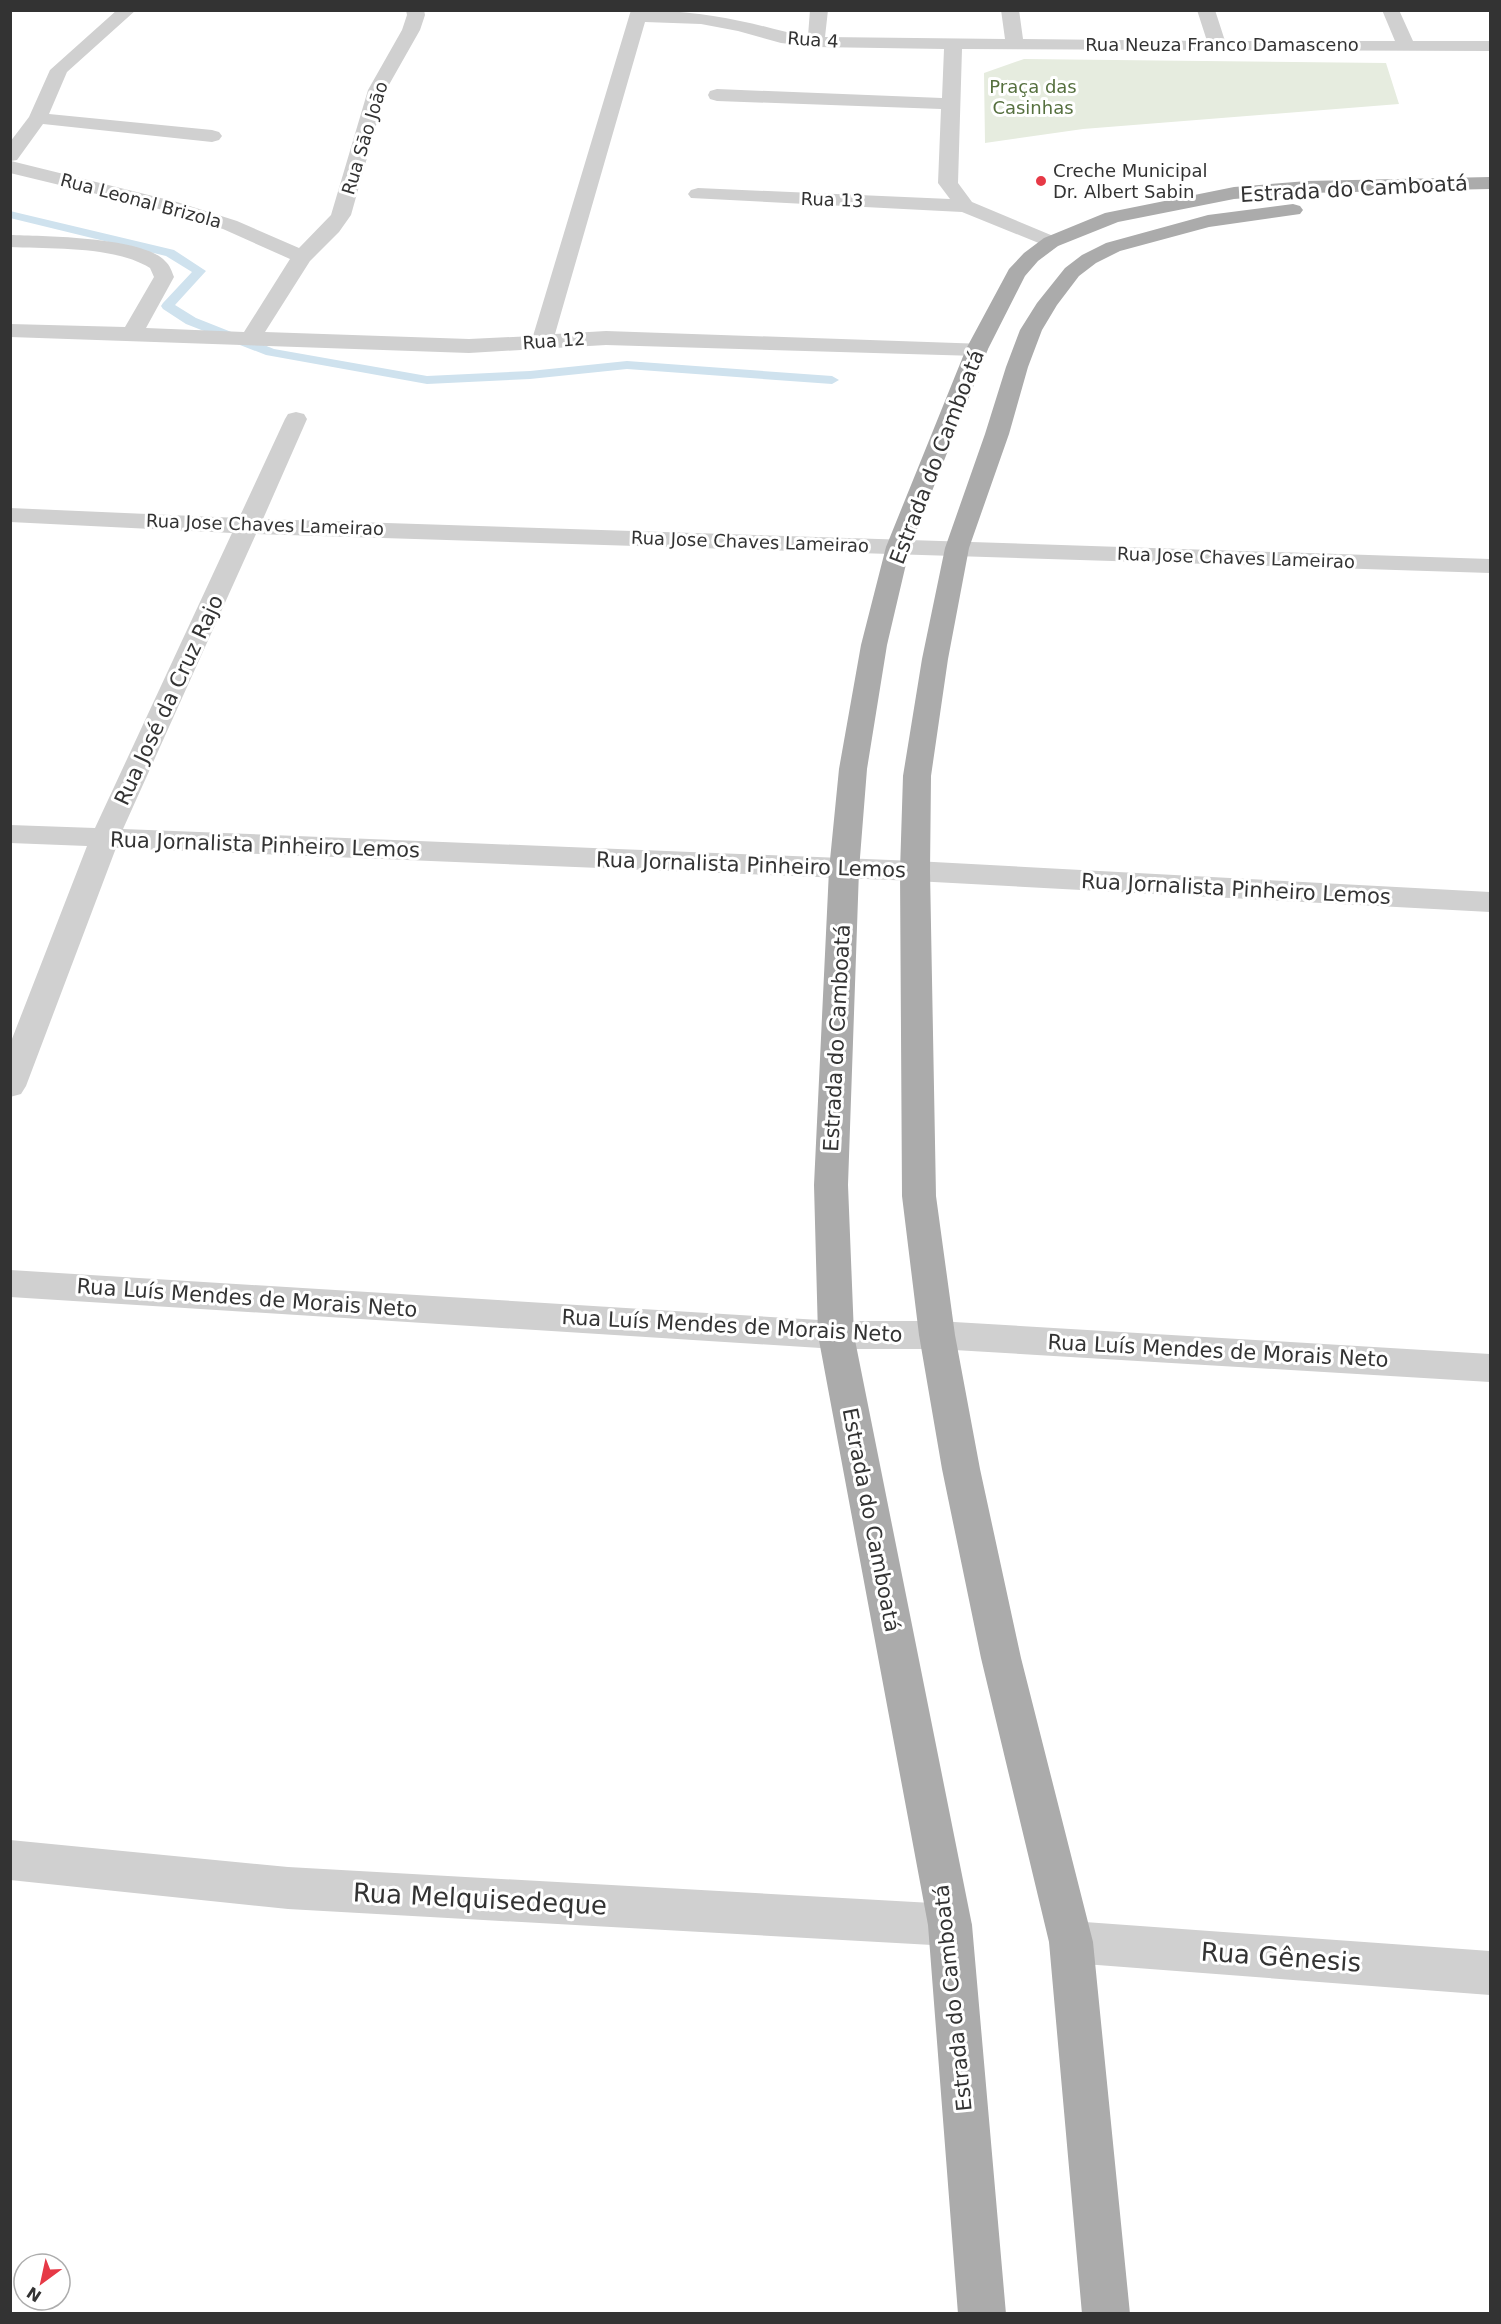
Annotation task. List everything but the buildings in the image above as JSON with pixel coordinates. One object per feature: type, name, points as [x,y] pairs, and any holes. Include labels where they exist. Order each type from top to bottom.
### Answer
[{"type":"main road","name":"Estrada do Camboatá","points":[[982,2313],[950,1925],[836,1335],[831,1185],[844,870],[853,769],[874,645],[898,547],[977,349],[1016,273],[1031,257],[1051,242],[1079,229],[1121,215],[1234,193],[1307,187],[1488,193]]},
{"type":"main road","name":"Estrada do Camboatá","points":[[1106,2313],[1071,1942],[1001,1658],[961,1469],[937,1335],[920,1196],[915,871],[917,776],[935,659],[957,548],[1031,330],[1072,272],[1089,259],[1113,247],[1208,221],[1253,214],[1488,193]]},
{"type":"street","points":[[10,156],[38,118],[59,70],[128,10]]},
{"type":"street","name":"Rua Sāo Joāo","points":[[248,337],[302,257],[332,228],[341,215],[377,90],[411,30],[415,10]]},
{"type":"street","points":[[816,42],[819,10]]},
{"type":"street","points":[[1010,10],[1015,44]]},
{"type":"street","points":[[1206,10],[1218,46]]},
{"type":"street","points":[[1390,10],[1406,45]]},
{"type":"street","points":[[542,343],[640,13]]},
{"type":"street","name":"Rua 4","points":[[640,13],[701,19],[741,26],[781,38],[816,42],[953,44]]},
{"type":"street","points":[[953,44],[948,183],[965,206],[1051,242]]},
{"type":"street","name":"Rua Neuza Franco Damasceno","points":[[953,44],[1491,46]]},
{"type":"street","points":[[717,95],[951,104]]},
{"type":"street","points":[[38,118],[212,136]]},
{"type":"street","name":"Rua Leonal Brizola","points":[[10,167],[170,206],[230,225],[302,257]]},
{"type":"street","name":"Rua 13","points":[[698,194],[965,206]]},
{"type":"street","points":[[10,241],[101,247],[142,255],[157,264],[164,277],[132,334]]},
{"type":"street","name":"Rua 12","points":[[10,330],[469,346],[606,338],[977,349]]},
{"type":"street","name":"Rua José da Cruz Rajo","points":[[10,1086],[105,838],[296,419]]},
{"type":"street","name":"Rua Jose Chaves Lameirao","points":[[10,515],[249,526],[1491,566]]},
{"type":"street","name":"Rua Jornalista Pinheiro Lemos","points":[[10,834],[844,870],[915,871],[1491,902]]},
{"type":"street","name":"Rua Luís Mendes de Morais Neto","points":[[10,1283],[836,1335],[937,1335],[1491,1368]]},
{"type":"street","name":"Rua Melquisedeque","points":[[10,1860],[288,1888],[950,1925]]},
{"type":"street","name":"Rua Gênesis","points":[[1071,1942],[1491,1973]]},
{"type":"green space","name":"Praça das Casinhas","points":[[1024,59],[1386,63],[1399,104],[1083,129],[985,143],[984,73]]},
{"type":"waterway","points":[[10,214],[170,253],[200,271],[167,306],[191,321],[271,352],[427,380],[530,375],[627,365],[832,380]]},
{"type":"place","name":"Creche Municipal Dr. Albert Sabin","points":[[1041,181]]}]
